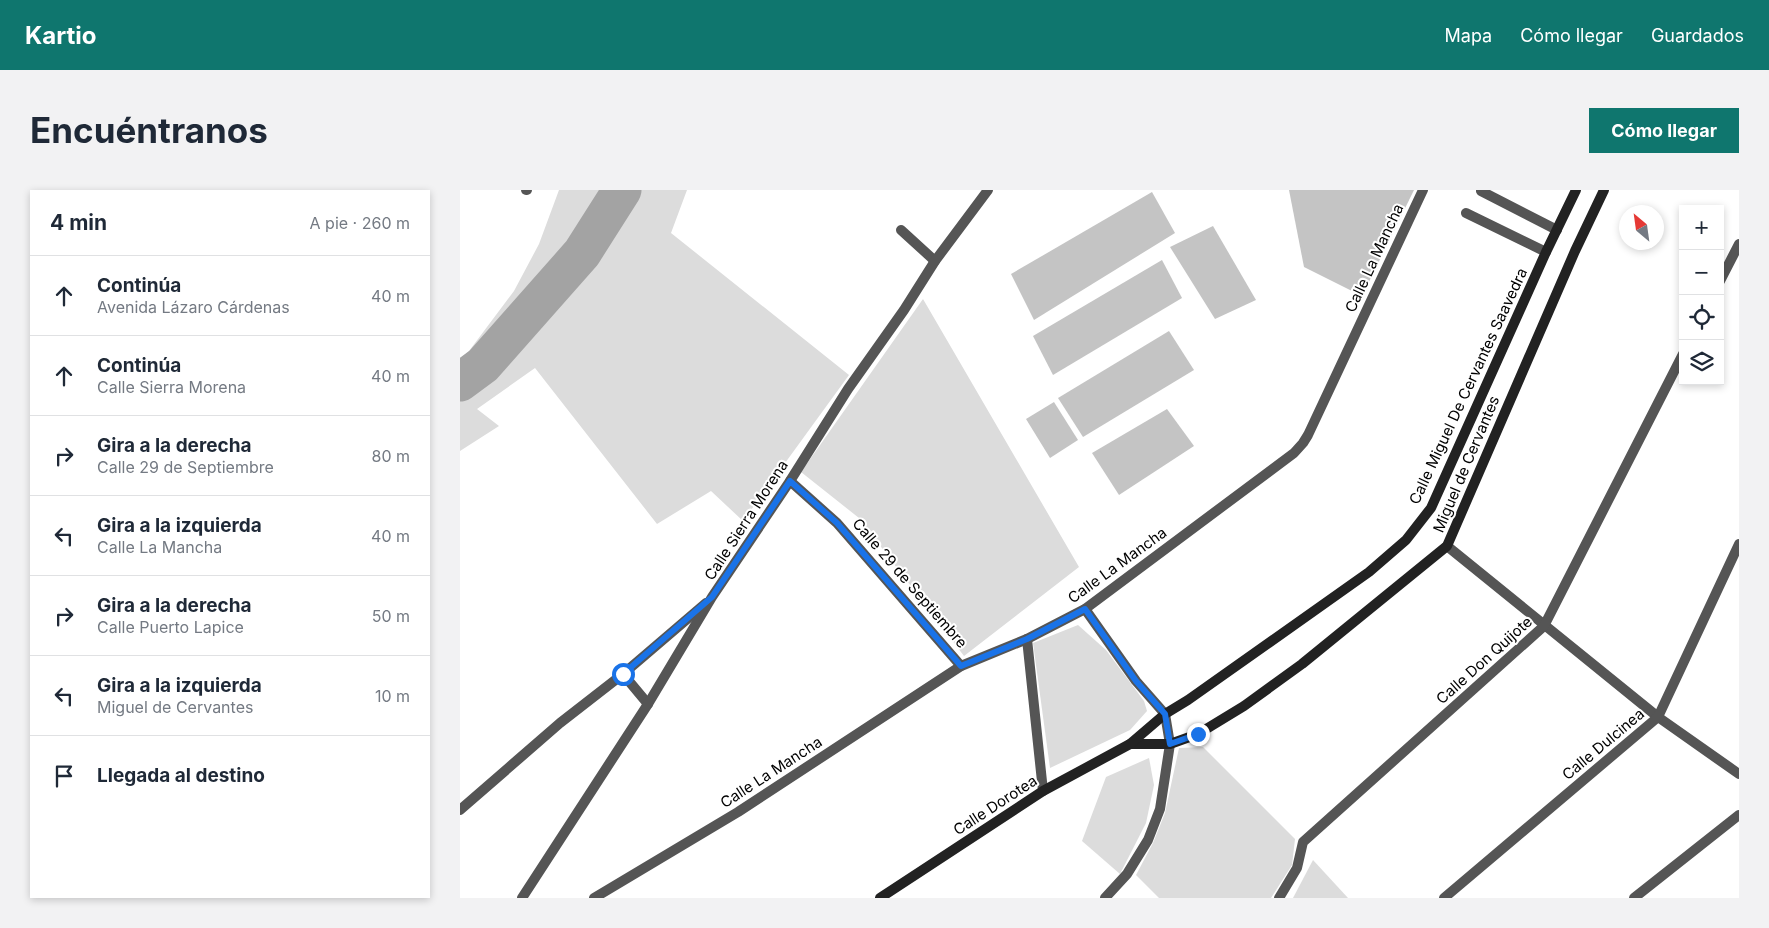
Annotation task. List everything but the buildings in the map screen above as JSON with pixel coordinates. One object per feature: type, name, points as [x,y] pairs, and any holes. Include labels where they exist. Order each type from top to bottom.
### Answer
[{"type":"main road","name":"Calle Miguel De Cervantes Saavedra","points":[[1165,714],[1196,695],[1369,572],[1406,540],[1431,508],[1546,252],[1576,190]]},
{"type":"main road","name":"Miguel de Cervantes","points":[[1170,744],[1198,734],[1244,706],[1302,664],[1447,546],[1604,190]]},
{"type":"main road","name":"Calle Dorotea","points":[[880,898],[1044,791],[1130,744],[1165,714]]},
{"type":"main road","name":"Calle Dorotea","points":[[1130,744],[1170,744]]},
{"type":"street","name":"Calle Sierra Morena","points":[[522,898],[648,704],[712,597],[790,481],[848,389],[904,310],[935,261],[988,190]]},
{"type":"street","name":"Calle La Mancha","points":[[594,898],[738,812],[961,666],[1027,639],[1085,609],[1294,453],[1303,444],[1423,190]]},
{"type":"street","points":[[1481,191],[1557,230]]},
{"type":"street","points":[[1466,213],[1546,252]]},
{"type":"street","points":[[900,230],[935,261]]},
{"type":"street","points":[[1724,273],[1739,244]]},
{"type":"street","name":"Calle Don Quijote","points":[[1279,898],[1297,868],[1303,842],[1544,626],[1679,362]]},
{"type":"street","name":"Calle 29 de Septiembre","points":[[790,481],[837,523],[961,666]]},
{"type":"street","name":"Calle Dulcinea","points":[[1444,898],[1658,716],[1739,544]]},
{"type":"street","points":[[1447,546],[1658,716],[1739,774]]},
{"type":"street","points":[[460,810],[560,723],[623,674],[712,597]]},
{"type":"street","points":[[1085,609],[1136,681],[1165,714],[1170,744],[1160,809],[1148,840],[1127,874],[1105,898]]},
{"type":"street","points":[[1027,639],[1044,791]]},
{"type":"street","points":[[623,674],[648,704]]},
{"type":"street","points":[[1634,898],[1739,815]]},
{"type":"shaded area","points":[[559,190],[687,190],[671,233],[849,375],[743,521],[711,491],[657,524],[535,368],[477,409],[499,426],[460,451],[460,363],[514,291],[539,244]]},
{"type":"shaded area","points":[[923,299],[1079,567],[964,656],[859,518],[801,472]]},
{"type":"shaded area","points":[[1078,625],[1106,650],[1144,701],[1147,711],[1130,730],[1050,768],[1033,643]]},
{"type":"shaded area","points":[[1203,747],[1295,839],[1292,865],[1271,898],[1159,898],[1136,875],[1153,843],[1165,813],[1179,748]]},
{"type":"shaded area","points":[[1149,758],[1154,785],[1146,823],[1120,874],[1082,841],[1106,777]]},
{"type":"shaded area","points":[[1313,860],[1348,898],[1293,898]]},
{"type":"waterway","points":[[460,382],[483,365],[582,253],[622,190]]},
{"type":"route","points":[[623,674],[712,597],[790,481],[837,523],[961,666],[1027,639],[1085,609],[1136,681],[1165,714],[1170,744],[1198,734]]}]
